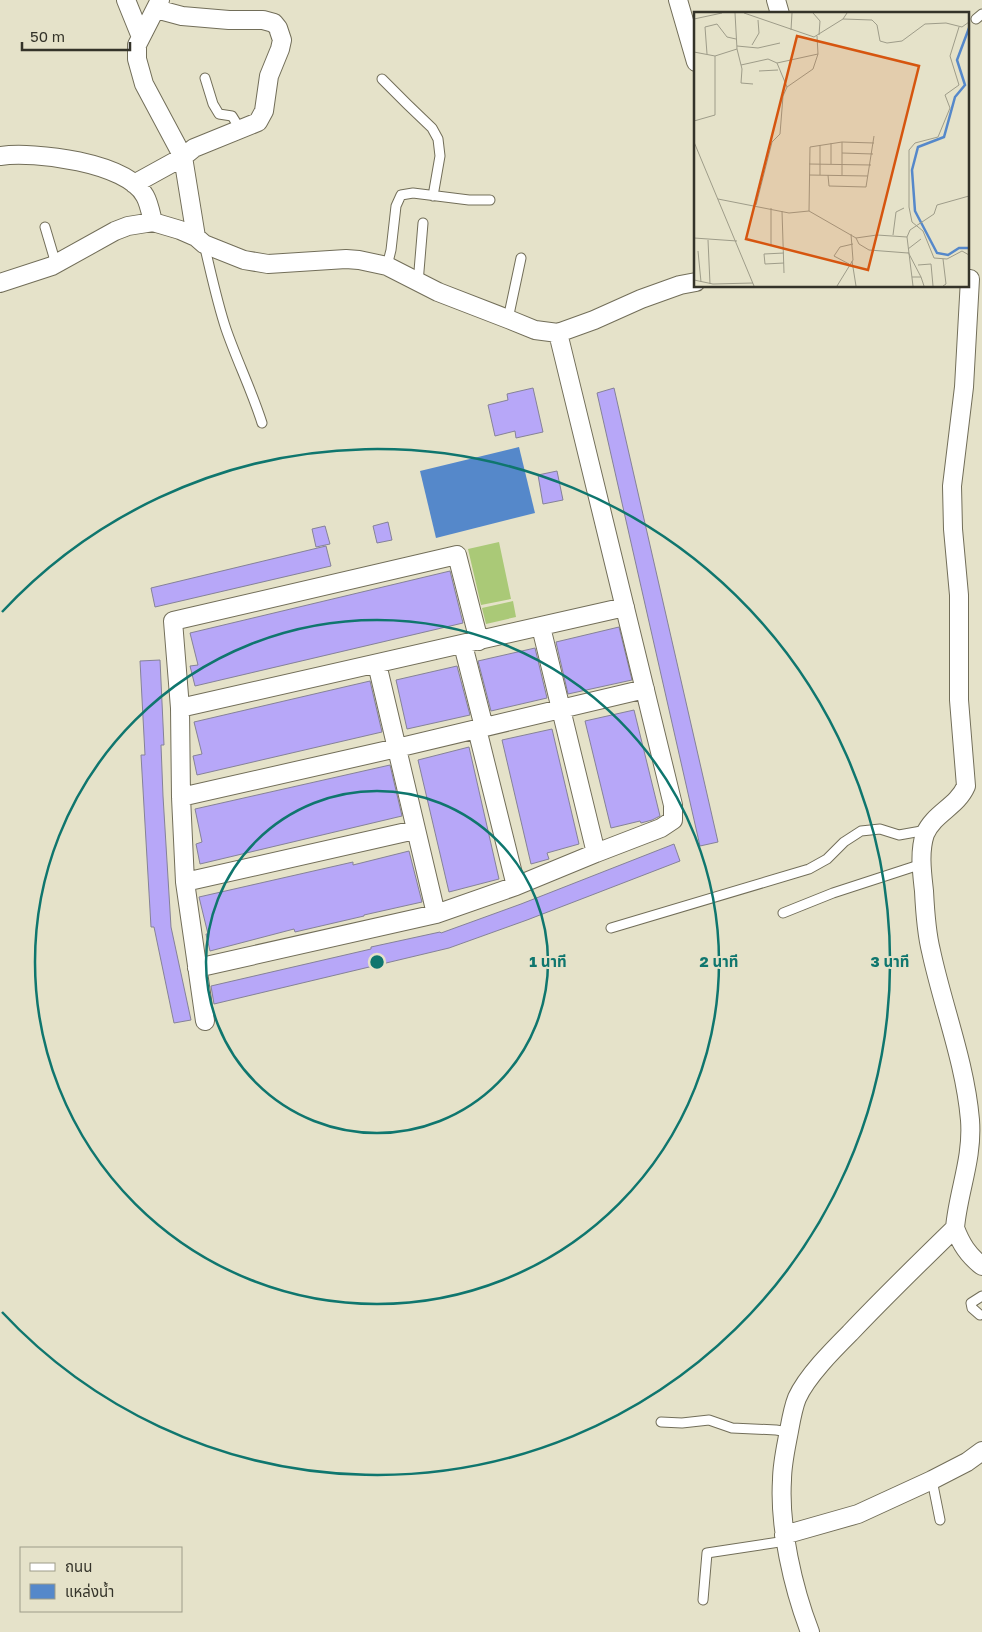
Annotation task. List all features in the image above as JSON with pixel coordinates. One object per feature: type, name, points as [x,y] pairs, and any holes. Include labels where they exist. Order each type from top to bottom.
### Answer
[{"type":"street","points":[[126,0],[141,37]]},
{"type":"street","points":[[678,0],[694,55]]},
{"type":"street","points":[[134,184],[183,157],[194,148],[258,122],[264,111],[269,76],[280,50],[282,40],[274,23],[263,20],[229,20],[182,16],[158,5],[137,44],[139,68],[144,84],[183,157],[200,240]]},
{"type":"street","points":[[0,156],[33,155],[84,161],[122,176],[145,195],[153,222]]},
{"type":"street","points":[[0,283],[32,274],[56,264],[115,231],[128,226],[153,222],[164,224],[244,260],[268,264],[346,259],[386,266],[418,283],[535,330],[558,333],[594,320],[656,293],[694,282]]},
{"type":"street","points":[[973,279],[964,387],[952,486],[953,529],[959,595],[959,700],[966,786],[954,804],[942,812],[931,824],[925,835],[921,858],[927,928],[931,951],[964,1080],[970,1121],[970,1150],[956,1210],[955,1228],[962,1245],[972,1258],[982,1266]]},
{"type":"street","points":[[197,968],[436,914],[516,886],[596,852],[661,828],[673,820],[673,805],[558,333]]},
{"type":"street","points":[[205,1021],[185,882],[181,797],[180,708],[173,620],[457,555],[471,643],[481,728],[516,886]]},
{"type":"street","points":[[180,708],[626,608]]},
{"type":"street","points":[[541,628],[596,852]]},
{"type":"street","points":[[377,664],[436,914]]},
{"type":"street","points":[[181,797],[645,689]]},
{"type":"street","points":[[185,882],[416,830]]},
{"type":"street","points":[[810,1632],[802,1612],[785,1538],[782,1481],[789,1432],[798,1397],[804,1386],[830,1353],[955,1228]]},
{"type":"street","points":[[785,1538],[858,1514],[932,1480],[967,1462],[982,1451]]},
{"type":"lane","points":[[205,78],[213,104],[219,114],[232,116],[240,129]]},
{"type":"lane","points":[[382,79],[432,128],[438,138],[440,156],[433,196]]},
{"type":"lane","points":[[386,266],[391,250],[396,206],[401,195],[413,193],[469,200],[490,200]]},
{"type":"lane","points":[[418,283],[424,223]]},
{"type":"lane","points":[[45,227],[56,264]]},
{"type":"lane","points":[[200,240],[226,330],[254,397],[262,423]]},
{"type":"lane","points":[[508,319],[521,258]]},
{"type":"lane","points":[[611,928],[809,869],[828,859],[844,842],[861,831],[880,829],[899,835],[928,830]]},
{"type":"lane","points":[[783,913],[833,893],[922,864]]},
{"type":"lane","points":[[980,1315],[972,1308],[971,1303],[982,1296]]},
{"type":"lane","points":[[662,1422],[682,1423],[709,1420],[732,1428],[789,1432]]},
{"type":"lane","points":[[932,1480],[940,1520]]},
{"type":"lane","points":[[703,1600],[707,1553],[785,1538]]},
{"type":"green space","points":[[499,542],[511,599],[481,605],[468,549]]},
{"type":"green space","points":[[513,601],[516,617],[486,624],[482,608]]},
{"type":"water","points":[[519,447],[535,513],[436,538],[420,471]]},
{"type":"building","points":[[533,388],[543,432],[516,438],[515,431],[495,436],[488,405],[508,400],[507,394]]},
{"type":"building","points":[[614,388],[718,842],[700,846],[597,393]]},
{"type":"building","points":[[557,471],[563,500],[543,504],[538,475]]},
{"type":"building","points":[[388,522],[392,540],[377,543],[373,526]]},
{"type":"building","points":[[325,526],[330,544],[316,547],[312,529]]},
{"type":"building","points":[[326,546],[331,566],[155,607],[151,588]]},
{"type":"building","points":[[450,571],[463,623],[195,686],[190,666],[198,665],[190,633]]},
{"type":"building","points":[[619,627],[632,680],[568,694],[556,642]]},
{"type":"building","points":[[535,648],[547,698],[491,711],[478,661]]},
{"type":"building","points":[[160,660],[164,745],[161,745],[163,796],[171,927],[191,1020],[174,1023],[154,927],[151,927],[141,755],[145,755],[140,661]]},
{"type":"building","points":[[457,666],[470,715],[407,729],[396,680]]},
{"type":"building","points":[[370,681],[382,732],[197,775],[193,756],[202,754],[194,722]]},
{"type":"building","points":[[634,710],[660,816],[641,823],[640,821],[611,828],[585,721]]},
{"type":"building","points":[[552,729],[579,844],[547,853],[549,859],[531,864],[502,740]]},
{"type":"building","points":[[469,747],[499,879],[449,892],[418,760]]},
{"type":"building","points":[[390,765],[402,816],[200,864],[196,844],[202,842],[195,809]]},
{"type":"building","points":[[674,844],[680,861],[449,948],[214,1004],[211,986],[371,949],[371,947],[441,933]]},
{"type":"building","points":[[409,851],[422,902],[295,932],[294,929],[210,951],[199,897],[353,862],[353,865]]}]
